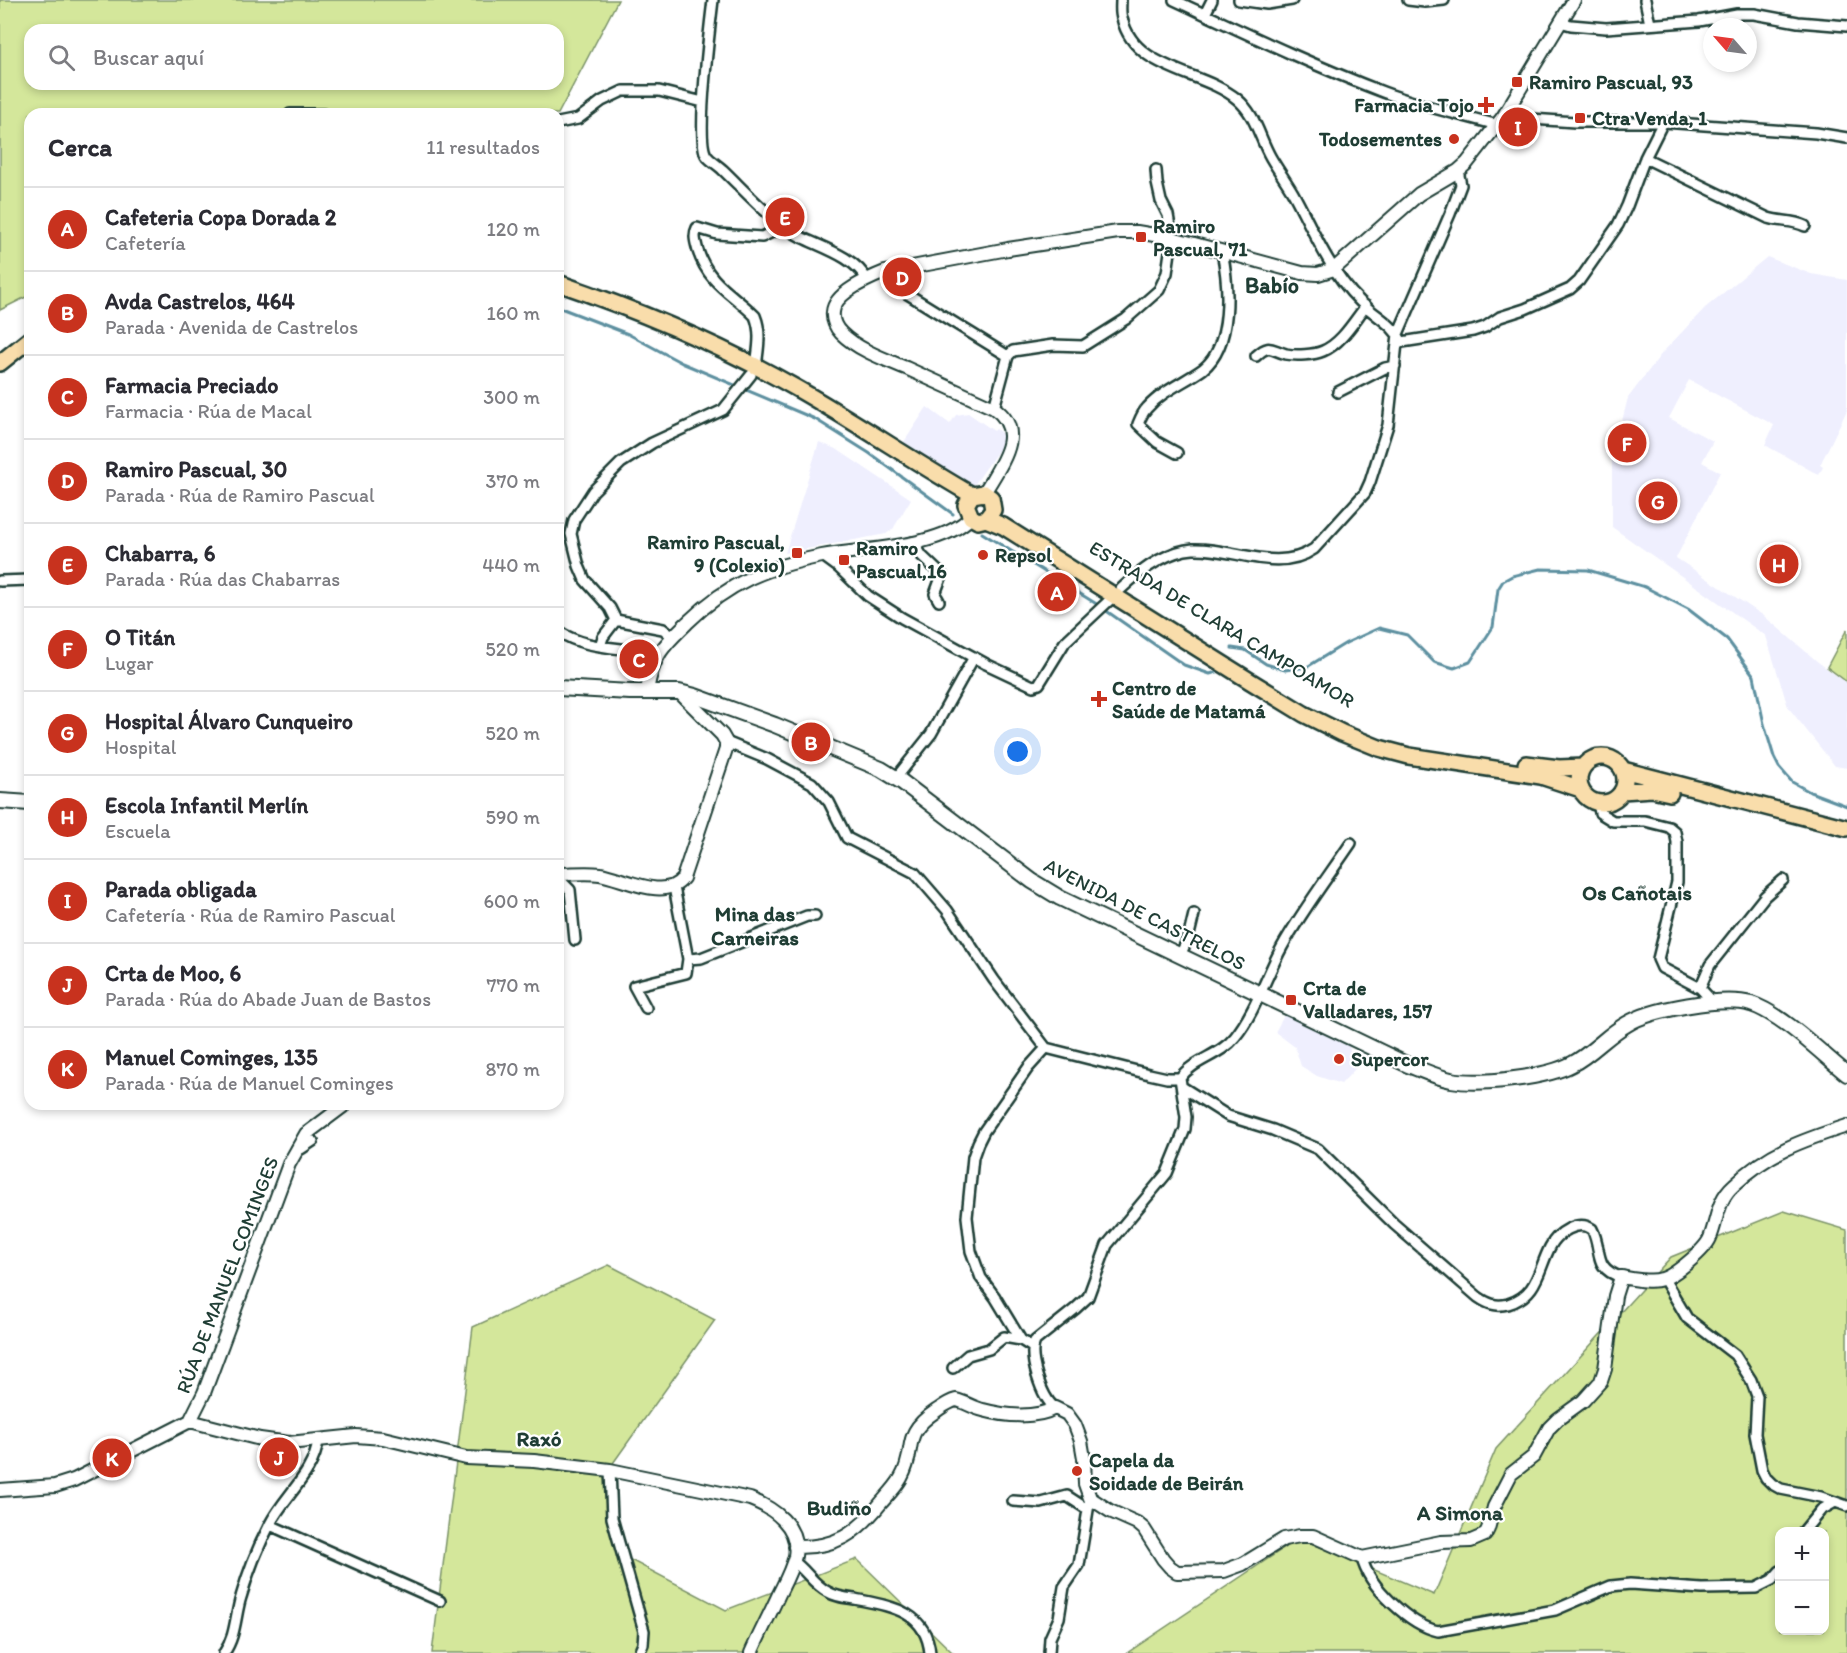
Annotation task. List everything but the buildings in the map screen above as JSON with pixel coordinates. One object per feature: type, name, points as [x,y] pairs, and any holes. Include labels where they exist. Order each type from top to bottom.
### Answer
[{"type":"main road","name":"ESTRADA DE CLARA CAMPOAMOR","points":[[564,285],[641,313],[751,375]]},
{"type":"main road","name":"ESTRADA DE CLARA CAMPOAMOR","points":[[564,295],[668,335],[849,419],[979,506],[1021,527],[1114,596],[1295,709],[1342,733],[1379,748],[1409,756],[1541,776],[1581,789],[1591,800],[1598,803]]},
{"type":"main road","points":[[0,363],[24,344]]},
{"type":"main road","points":[[0,375],[24,355]]},
{"type":"main road","name":"ESTRADA DE CLARA CAMPOAMOR","points":[[1114,596],[1309,706],[1346,725],[1384,739],[1441,754],[1559,768],[1583,767],[1594,759],[1607,758],[1623,770],[1847,828]]},
{"type":"main road","name":"AVENIDA DE CASTRELOS","points":[[564,688],[679,692],[715,702],[867,763],[896,778],[1040,886],[1072,904],[1416,1068],[1438,1076],[1467,1081],[1519,1078],[1556,1072],[1572,1064],[1629,1022],[1667,1010],[1735,1002],[1750,1004],[1764,1010],[1847,1074]]},
{"type":"main road","points":[[1581,789],[1580,774],[1583,767]]},
{"type":"main road","points":[[1598,803],[1612,801],[1622,791],[1625,777],[1623,770]]},
{"type":"main road","points":[[1622,791],[1652,789],[1847,837]]},
{"type":"main road","points":[[0,801],[24,802]]},
{"type":"main road","name":"ESTRADA DE CLARA CAMPOAMOR","points":[[1748,801],[1776,802],[1847,821]]},
{"type":"street","points":[[713,0],[703,102],[703,136],[706,154],[775,219],[846,260],[860,270],[867,280]]},
{"type":"street","points":[[1121,0],[1122,19],[1131,37],[1144,54],[1177,71],[1220,87],[1247,108],[1271,158],[1293,192],[1312,233],[1334,269],[1366,306],[1388,323],[1402,342],[1473,331],[1485,327],[1500,317],[1525,309],[1570,289],[1579,281],[1618,225],[1645,158],[1663,122]]},
{"type":"street","points":[[1174,0],[1302,59],[1385,92],[1447,113],[1500,121],[1663,122],[1816,133],[1847,138]]},
{"type":"street","points":[[1205,14],[1212,0]]},
{"type":"street","points":[[1239,0],[1267,3],[1292,0]]},
{"type":"street","points":[[1408,0],[1425,2],[1444,0]]},
{"type":"street","points":[[647,691],[653,664],[658,655],[707,604],[731,586],[772,569],[823,556],[913,542],[945,534],[979,506],[1004,457],[1011,439],[1010,424],[994,408],[888,360],[856,344],[840,332],[832,314],[836,303],[850,290],[885,272],[930,262],[1099,234],[1137,232],[1172,238],[1302,273],[1318,274],[1334,269],[1419,194],[1458,171],[1472,158],[1500,121],[1574,0]]},
{"type":"street","points":[[1645,0],[1650,24]]},
{"type":"street","points":[[1560,22],[1606,28],[1754,14],[1798,22],[1847,26]]},
{"type":"street","points":[[564,122],[578,119],[602,101],[623,91],[659,91],[703,102]]},
{"type":"street","points":[[1645,158],[1768,219],[1795,222],[1805,226]]},
{"type":"street","points":[[994,408],[1008,356],[1013,351],[1053,345],[1079,347],[1116,326],[1159,290],[1167,273],[1172,238],[1168,215],[1161,201],[1156,170]]},
{"type":"street","points":[[823,556],[868,596],[902,618],[1028,686],[1036,686],[1065,642],[1144,569],[1165,558],[1191,549],[1227,551],[1265,560],[1304,556],[1314,549],[1365,493],[1370,483],[1388,424],[1398,334],[1461,185],[1458,171]]},
{"type":"street","points":[[616,620],[614,614],[585,580],[579,566],[571,534],[574,520],[593,491],[621,464],[652,442],[723,410],[751,375],[759,336],[759,325],[754,316],[708,274],[694,233],[697,228],[717,234],[762,237],[785,226]]},
{"type":"street","points":[[1177,453],[1157,442],[1138,424],[1146,409],[1205,367],[1222,345],[1227,292],[1222,252]]},
{"type":"street","points":[[885,272],[893,285],[1008,356]]},
{"type":"street","points":[[1256,356],[1264,349],[1271,348],[1287,354],[1316,354],[1326,350],[1336,344],[1366,306]]},
{"type":"street","points":[[1338,392],[1385,368],[1395,366]]},
{"type":"street","points":[[913,542],[922,556],[942,575],[935,594],[939,601]]},
{"type":"street","points":[[0,581],[24,580]]},
{"type":"street","points":[[616,620],[663,629],[673,637]]},
{"type":"street","points":[[600,646],[603,637],[616,620]]},
{"type":"street","points":[[564,634],[577,641],[658,655]]},
{"type":"street","points":[[896,778],[931,734],[974,657]]},
{"type":"street","points":[[679,692],[726,742],[802,776],[825,796],[847,838],[915,873],[947,910],[994,980],[1046,1048],[1181,1082],[1228,1116],[1318,1149],[1394,1224],[1478,1297],[1492,1305],[1500,1306],[1521,1299],[1540,1273],[1552,1243],[1574,1226],[1581,1224],[1592,1229],[1603,1266],[1611,1274],[1652,1280],[1664,1279],[1703,1250],[1712,1235],[1719,1204],[1725,1194],[1754,1167],[1788,1146],[1847,1126]]},
{"type":"street","points":[[564,876],[597,873],[658,889],[674,887],[683,878],[689,864],[726,749],[726,742]]},
{"type":"street","points":[[1598,803],[1600,813],[1613,821],[1646,821],[1669,826],[1676,832],[1677,882],[1658,959],[1662,968],[1700,988],[1714,1004]]},
{"type":"street","points":[[1049,1653],[1050,1638],[1059,1618],[1064,1587],[1078,1565],[1090,1503],[1085,1485],[1081,1441],[1075,1425],[1067,1414],[1055,1408],[1048,1401],[1036,1372],[1032,1347],[1035,1341],[1088,1297],[1107,1245],[1114,1233],[1156,1189],[1167,1173],[1185,1129],[1181,1082],[1185,1071],[1224,1049],[1244,1023],[1300,917],[1351,843]]},
{"type":"street","points":[[1700,988],[1710,965],[1765,896],[1783,880]]},
{"type":"street","points":[[564,883],[570,890],[575,940]]},
{"type":"street","points":[[646,1008],[634,986],[686,973],[688,959],[674,887]]},
{"type":"street","points":[[1180,956],[1188,939],[1194,914]]},
{"type":"street","points":[[688,959],[701,958],[807,916],[815,916]]},
{"type":"street","points":[[1021,1340],[995,1296],[981,1278],[971,1251],[967,1217],[973,1157],[978,1143],[1028,1068],[1046,1048]]},
{"type":"street","name":"RÚA DE MANUEL COMINGES","points":[[0,1490],[55,1486],[74,1480],[190,1421],[204,1393],[289,1164],[306,1134],[338,1110]]},
{"type":"street","points":[[297,1148],[301,1149],[313,1141]]},
{"type":"street","points":[[1013,1501],[1041,1503],[1067,1496],[1084,1507],[1090,1503],[1098,1505],[1137,1523],[1144,1529],[1163,1559],[1177,1572],[1224,1571],[1243,1564],[1284,1539],[1300,1536],[1312,1536],[1362,1558],[1441,1542],[1471,1541],[1485,1535],[1507,1479],[1534,1456],[1542,1440],[1558,1419],[1583,1401],[1601,1381],[1605,1369],[1615,1296],[1621,1277]]},
{"type":"street","points":[[1664,1279],[1688,1318],[1735,1355],[1751,1380],[1756,1396],[1755,1434],[1762,1470],[1766,1478],[1781,1489],[1847,1506]]},
{"type":"street","points":[[952,1368],[968,1355],[989,1349],[1004,1337],[1021,1340],[1032,1347]]},
{"type":"street","points":[[795,1547],[811,1547],[841,1540],[861,1526],[901,1478],[910,1442],[917,1426],[951,1401],[962,1402],[982,1410],[1018,1415],[1040,1414],[1055,1408]]},
{"type":"street","points":[[190,1421],[260,1439],[289,1443],[370,1436],[409,1443],[466,1458],[534,1461],[610,1470],[757,1501],[783,1519],[793,1537],[795,1547],[793,1561],[751,1653]]},
{"type":"street","points":[[224,1653],[232,1642],[241,1597],[255,1556],[270,1525],[303,1478],[316,1454],[318,1442]]},
{"type":"street","points":[[610,1470],[612,1518],[644,1631],[643,1644],[639,1653]]},
{"type":"street","points":[[1807,1527],[1821,1510],[1835,1502]]},
{"type":"street","points":[[270,1525],[440,1601]]},
{"type":"street","points":[[1362,1558],[1371,1580],[1398,1608],[1426,1629],[1437,1631],[1555,1610],[1611,1586],[1630,1584],[1702,1589],[1756,1588],[1775,1576]]},
{"type":"street","points":[[793,1561],[829,1593],[900,1609],[908,1614],[925,1631],[930,1653]]},
{"type":"shaded area","points":[[1767,257],[1811,274],[1847,280],[1847,410],[1820,465],[1823,467],[1819,475],[1765,445],[1774,425],[1689,380],[1669,418],[1713,441],[1702,462],[1720,472],[1676,558],[1764,616],[1818,662],[1847,683],[1847,768],[1835,766],[1788,707],[1766,636],[1612,527],[1612,459],[1628,398],[1662,353],[1705,308]]},
{"type":"shaded area","points":[[927,407],[950,424],[956,415],[968,413],[1007,438],[972,488],[904,442]]},
{"type":"shaded area","points":[[819,442],[838,450],[911,499],[893,529],[886,534],[785,553]]},
{"type":"shaded area","points":[[1285,1014],[1349,1045],[1352,1063],[1356,1068],[1341,1084],[1317,1076],[1301,1066],[1295,1047],[1275,1032]]},
{"type":"green space","points":[[0,0],[618,0],[561,108],[24,108],[24,298],[0,310]]},
{"type":"green space","points":[[1847,629],[1847,682],[1827,667]]},
{"type":"green space","points":[[1784,1211],[1847,1230],[1847,1653],[1127,1653],[1299,1538],[1434,1595],[1496,1449],[1671,1257]]},
{"type":"green space","points":[[609,1265],[715,1320],[606,1473],[621,1555],[726,1610],[857,1559],[953,1653],[432,1653],[473,1327]]},
{"type":"waterway","points":[[564,309],[628,334],[682,363],[815,419],[869,453],[953,514]]},
{"type":"waterway","points":[[982,533],[1095,603],[1184,665],[1210,674],[1220,671]]},
{"type":"waterway","points":[[1232,648],[1245,650],[1266,664],[1285,670],[1307,667],[1346,643],[1379,628],[1407,635],[1434,662],[1454,668],[1470,662],[1493,627],[1498,589],[1503,581],[1512,576],[1540,569],[1588,570],[1645,587],[1688,609],[1727,639],[1754,676],[1764,724],[1779,767],[1792,782],[1810,792],[1847,806]]},
{"type":"place","name":"Ramiro Pascual, 93","points":[[1517,82]]},
{"type":"place","name":"Farmacia Tojo","points":[[1486,105]]},
{"type":"place","name":"Ctra Venda, 1","points":[[1580,118]]},
{"type":"place","name":"Parada obligada","points":[[1518,127]]},
{"type":"place","name":"Todosementes","points":[[1454,139]]},
{"type":"place","name":"Chabarra, 6","points":[[785,217]]},
{"type":"place","name":"Ramiro Pascual, 71","points":[[1141,237]]},
{"type":"place","name":"Ramiro Pascual, 30","points":[[902,277]]},
{"type":"place","name":"O Titán","points":[[1627,443]]},
{"type":"place","name":"Hospital Álvaro Cunqueiro","points":[[1658,501]]},
{"type":"place","name":"Ramiro Pascual, 9 (Colexio)","points":[[797,553]]},
{"type":"place","name":"Repsol","points":[[983,555]]},
{"type":"place","name":"Ramiro Pascual,16","points":[[844,560]]},
{"type":"place","name":"Escola Infantil Merlín","points":[[1779,564]]},
{"type":"place","name":"Cafeteria Copa Dorada 2","points":[[1057,592]]},
{"type":"place","name":"Farmacia Preciado","points":[[639,659]]},
{"type":"place","name":"Centro de Saúde de Matamá","points":[[1099,699]]},
{"type":"place","name":"Avda Castrelos, 464","points":[[811,742]]},
{"type":"place","name":"Crta de Valladares, 157","points":[[1291,1000]]},
{"type":"place","name":"Supercor","points":[[1339,1059]]},
{"type":"place","name":"Crta de Moo, 6","points":[[279,1457]]},
{"type":"place","name":"Manuel Cominges, 135","points":[[112,1458]]},
{"type":"place","name":"Capela da Soidade de Beirán","points":[[1077,1471]]},
{"type":"district","name":"Babío","points":[[1272,285]]},
{"type":"district","name":"Os Cañotais","points":[[1637,892]]},
{"type":"district","name":"Mina das Carneiras","points":[[755,925]]},
{"type":"district","name":"Raxó","points":[[539,1438]]},
{"type":"district","name":"Budiño","points":[[839,1507]]},
{"type":"district","name":"A Simona","points":[[1460,1512]]}]
